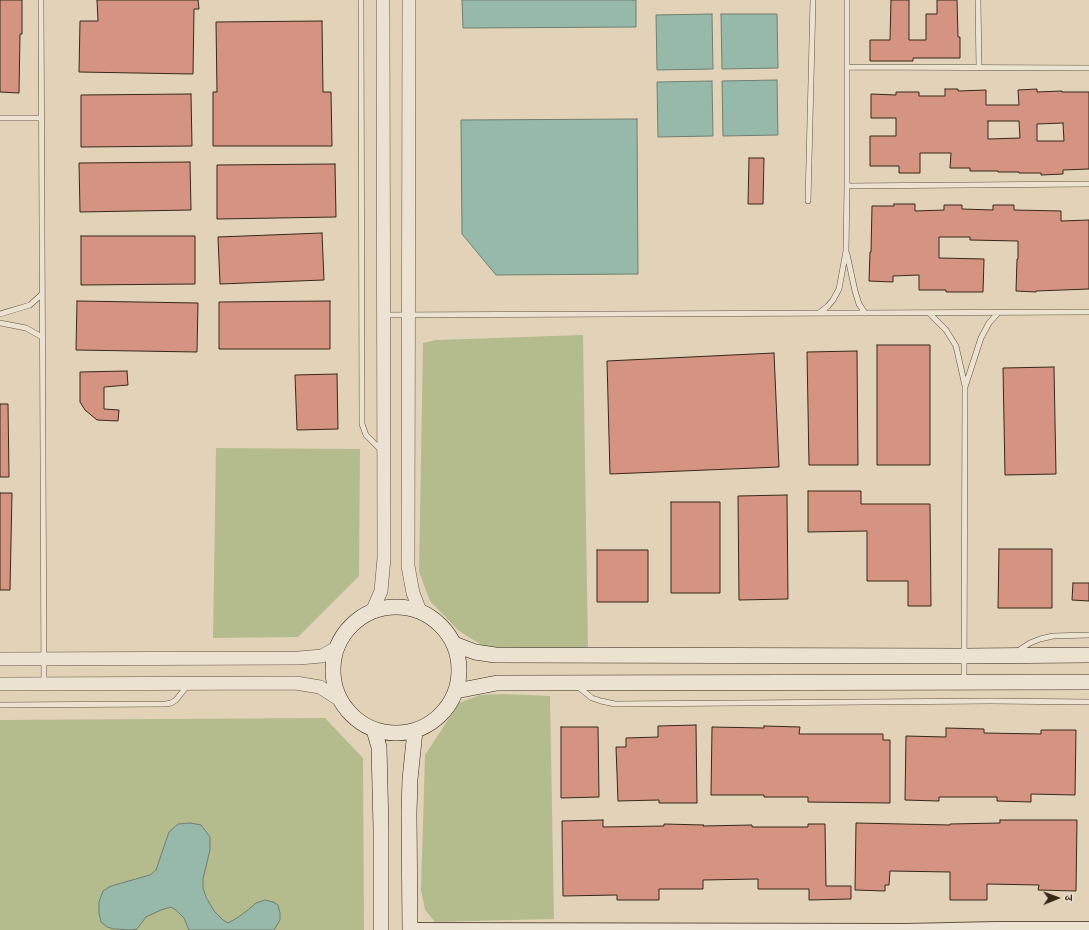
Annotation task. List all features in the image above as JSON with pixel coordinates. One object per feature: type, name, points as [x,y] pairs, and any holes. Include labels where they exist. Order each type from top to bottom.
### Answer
[{"type":"main road","points":[[396,607],[420,611],[440,624],[454,644],[459,667],[456,691],[440,716],[415,731],[394,734],[374,730],[354,718],[340,700],[333,674],[338,647],[346,632],[358,620],[372,612],[396,607]]},
{"type":"main road","points":[[454,644],[475,652],[495,656],[1089,655]]},
{"type":"main road","points":[[456,691],[497,683],[1089,682]]},
{"type":"main road","points":[[374,730],[379,748],[382,930]]},
{"type":"main road","points":[[410,929],[409,813],[410,779],[415,731]]},
{"type":"street","points":[[372,612],[381,591],[384,558],[383,0]]},
{"type":"street","points":[[409,0],[408,566],[413,593],[420,611]]},
{"type":"street","points":[[0,659],[299,658],[322,656],[338,647]]},
{"type":"street","points":[[0,684],[296,683],[320,687],[340,700]]},
{"type":"street","points":[[410,929],[905,929],[1089,927]]},
{"type":"lane","points":[[40,0],[44,684]]},
{"type":"lane","points":[[361,0],[362,424],[366,435],[384,454]]},
{"type":"lane","points":[[808,202],[813,0]]},
{"type":"lane","points":[[819,313],[830,303],[839,289],[846,251],[847,0]]},
{"type":"lane","points":[[978,0],[979,68]]},
{"type":"lane","points":[[847,68],[1089,68]]},
{"type":"lane","points":[[0,118],[41,118]]},
{"type":"lane","points":[[847,186],[1089,184]]},
{"type":"lane","points":[[846,251],[855,291],[859,304],[865,313]]},
{"type":"lane","points":[[0,314],[30,305],[42,294]]},
{"type":"lane","points":[[384,315],[1089,312]]},
{"type":"lane","points":[[929,313],[946,330],[956,346],[965,387],[964,682]]},
{"type":"lane","points":[[965,387],[981,338],[989,323],[998,313]]},
{"type":"lane","points":[[0,323],[26,328],[42,337]]},
{"type":"lane","points":[[1010,656],[1030,643],[1040,639],[1053,636],[1089,634]]},
{"type":"lane","points":[[572,683],[592,698],[615,704],[991,701],[1089,702]]},
{"type":"lane","points":[[0,705],[171,704],[176,700],[188,684]]},
{"type":"shaded area","points":[[462,0],[636,0],[636,27],[463,28]]},
{"type":"shaded area","points":[[712,14],[713,69],[657,70],[656,15]]},
{"type":"shaded area","points":[[721,14],[777,14],[778,68],[722,69]]},
{"type":"shaded area","points":[[777,80],[778,135],[723,136],[722,81]]},
{"type":"shaded area","points":[[712,81],[713,136],[658,137],[657,82]]},
{"type":"shaded area","points":[[637,119],[638,274],[496,275],[462,234],[461,120]]},
{"type":"shaded area","points":[[583,335],[588,649],[485,647],[459,631],[430,601],[419,572],[423,343],[436,340]]},
{"type":"shaded area","points":[[216,448],[360,449],[359,576],[298,637],[213,638]]},
{"type":"shaded area","points":[[504,694],[550,696],[554,919],[435,922],[425,910],[421,890],[425,755],[459,703],[480,695]]},
{"type":"shaded area","points":[[325,718],[363,758],[364,930],[0,930],[0,720]]},
{"type":"shaded area","points":[[190,823],[201,825],[210,837],[210,850],[203,879],[203,888],[214,911],[228,923],[256,903],[265,900],[273,902],[278,905],[280,913],[280,920],[274,930],[189,930],[184,918],[171,907],[146,917],[137,929],[114,929],[107,927],[101,922],[99,902],[103,891],[111,886],[150,875],[156,870],[169,832],[178,824]]},
{"type":"building","points":[[0,0],[22,0],[19,93],[0,92]]},
{"type":"building","points":[[97,0],[198,0],[199,9],[194,9],[193,74],[79,72],[80,21],[98,21]]},
{"type":"building","points":[[891,0],[909,0],[909,40],[926,40],[926,14],[937,14],[937,0],[957,0],[960,58],[913,58],[913,61],[870,61],[870,40],[890,40]]},
{"type":"building","points":[[322,21],[323,92],[331,92],[332,146],[213,146],[213,92],[217,92],[216,22]]},
{"type":"building","points":[[945,89],[958,89],[958,91],[986,90],[986,105],[1019,105],[1018,90],[1037,89],[1037,92],[1089,92],[1089,169],[1063,170],[1063,174],[1041,175],[1041,173],[970,171],[970,168],[950,168],[951,153],[920,153],[920,173],[899,173],[899,166],[870,166],[870,136],[896,136],[896,118],[871,118],[871,94],[896,95],[896,92],[919,92],[919,96],[945,96]],"holes":[[[988,121],[1019,121],[1020,138],[988,139]],[[1063,123],[1064,141],[1037,141],[1037,124]]]},
{"type":"building","points":[[191,94],[192,146],[81,147],[81,95]]},
{"type":"building","points":[[749,158],[764,158],[763,204],[748,204]]},
{"type":"building","points":[[190,162],[191,210],[80,212],[79,163]]},
{"type":"building","points":[[335,164],[336,217],[217,219],[217,165]]},
{"type":"building","points":[[894,204],[915,204],[915,211],[944,210],[944,205],[962,205],[962,209],[993,210],[993,205],[1014,205],[1014,210],[1061,211],[1061,221],[1089,220],[1089,289],[1036,292],[1016,291],[1018,241],[970,240],[970,237],[939,237],[939,258],[984,259],[983,292],[919,290],[919,275],[893,276],[893,282],[869,281],[872,206],[894,206]]},
{"type":"building","points":[[322,233],[324,280],[220,284],[218,237]]},
{"type":"building","points":[[81,236],[195,236],[195,284],[81,285]]},
{"type":"building","points":[[77,301],[198,303],[197,352],[76,350]]},
{"type":"building","points":[[330,301],[330,349],[219,349],[219,302]]},
{"type":"building","points":[[877,345],[930,345],[930,465],[877,465]]},
{"type":"building","points":[[857,351],[858,465],[809,465],[807,352]]},
{"type":"building","points":[[774,353],[779,467],[610,474],[607,361]]},
{"type":"building","points":[[1054,367],[1056,474],[1005,475],[1003,368]]},
{"type":"building","points":[[127,371],[128,385],[104,387],[104,409],[119,410],[118,421],[97,420],[85,410],[80,402],[80,372]]},
{"type":"building","points":[[337,374],[338,429],[297,430],[295,375]]},
{"type":"building","points":[[0,404],[8,404],[9,477],[0,477]]},
{"type":"building","points":[[808,491],[861,491],[861,504],[930,504],[931,606],[908,606],[908,581],[867,581],[867,531],[808,532]]},
{"type":"building","points":[[0,493],[12,493],[10,590],[0,590]]},
{"type":"building","points":[[787,495],[788,599],[739,600],[738,496]]},
{"type":"building","points":[[671,502],[720,502],[720,593],[671,593]]},
{"type":"building","points":[[999,549],[1052,549],[1052,608],[998,608]]},
{"type":"building","points":[[597,550],[648,550],[648,602],[597,602]]},
{"type":"building","points":[[1073,583],[1089,583],[1089,601],[1072,600]]},
{"type":"building","points":[[696,725],[697,803],[659,803],[659,800],[618,801],[616,747],[626,747],[626,738],[658,737],[658,726]]},
{"type":"building","points":[[764,726],[800,727],[799,734],[883,734],[883,740],[890,740],[890,803],[808,802],[808,797],[711,795],[712,727],[764,728]]},
{"type":"building","points":[[561,727],[598,727],[599,797],[561,798]]},
{"type":"building","points":[[946,728],[984,729],[984,733],[1041,734],[1041,730],[1076,730],[1075,795],[1031,794],[1031,802],[997,801],[997,797],[939,797],[939,801],[905,800],[906,736],[946,737]]},
{"type":"building","points":[[603,820],[603,827],[664,826],[664,824],[808,827],[808,824],[825,824],[826,886],[851,886],[851,899],[809,900],[809,889],[758,889],[758,879],[703,880],[703,889],[659,889],[659,900],[617,900],[617,895],[563,896],[562,821]]},
{"type":"building","points":[[1000,820],[1077,820],[1076,891],[1038,890],[1039,885],[987,884],[987,900],[950,900],[950,872],[890,871],[889,885],[885,885],[885,891],[855,890],[856,823],[950,825],[1000,823]]}]
